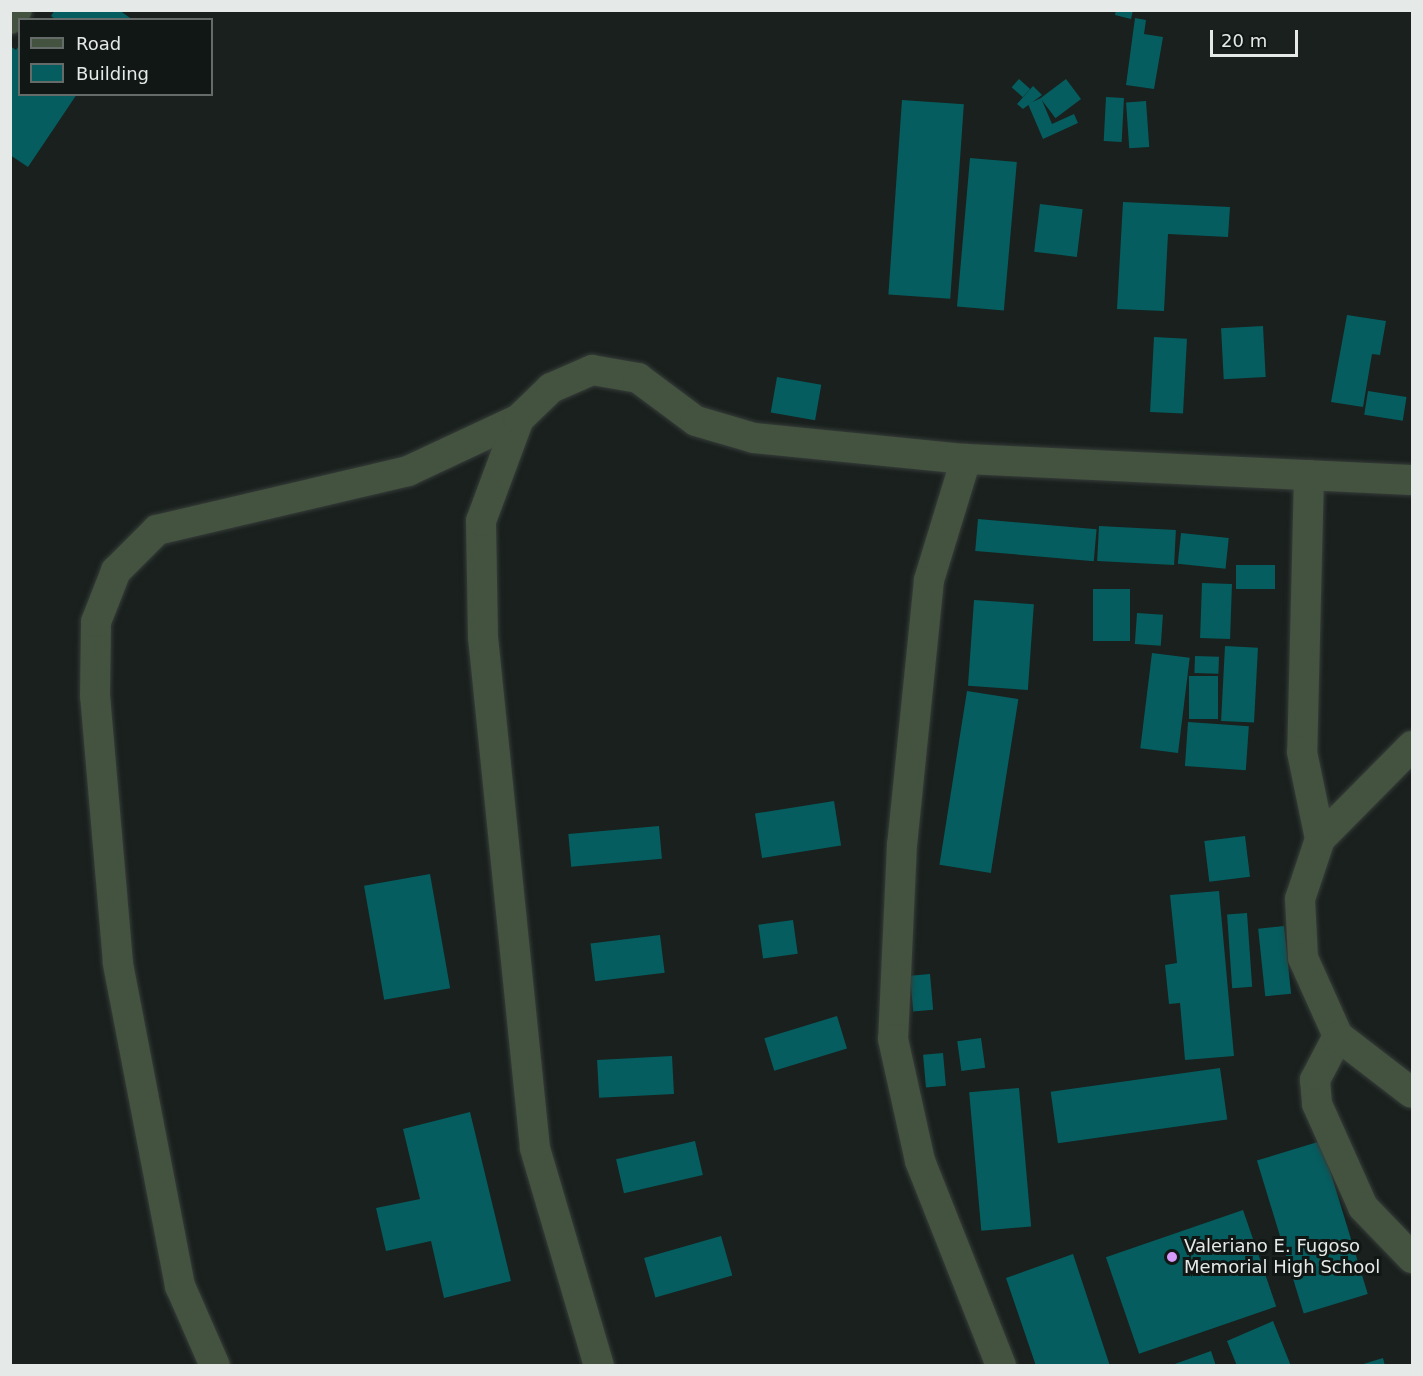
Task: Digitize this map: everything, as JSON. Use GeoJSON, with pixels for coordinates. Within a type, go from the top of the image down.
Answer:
{"type":"FeatureCollection","features":[{"type":"Feature","properties":{"kind":"street"},"geometry":{"type":"LineString","coordinates":[[10,19],[17,10]]}},
{"type":"Feature","properties":{"kind":"street"},"geometry":{"type":"LineString","coordinates":[[215,1365],[180,1286],[118,963],[95,696],[96,622],[116,571],[157,530],[408,471],[519,419],[551,388],[592,370],[638,378],[696,421],[753,438],[966,459],[1413,480]]}},
{"type":"Feature","properties":{"kind":"street"},"geometry":{"type":"LineString","coordinates":[[519,419],[481,521],[483,637],[535,1148],[599,1365]]}},
{"type":"Feature","properties":{"kind":"street"},"geometry":{"type":"LineString","coordinates":[[966,459],[929,580],[902,844],[893,1039],[920,1161],[1000,1365]]}},
{"type":"Feature","properties":{"kind":"street"},"geometry":{"type":"LineString","coordinates":[[1309,475],[1302,752],[1320,839]]}},
{"type":"Feature","properties":{"kind":"street"},"geometry":{"type":"LineString","coordinates":[[1413,746],[1320,839],[1300,899],[1303,958],[1338,1036],[1413,1093]]}},
{"type":"Feature","properties":{"kind":"street"},"geometry":{"type":"LineString","coordinates":[[1338,1036],[1315,1080],[1317,1104],[1362,1207],[1413,1258]]}},
{"type":"Feature","properties":{"kind":"building"},"geometry":{"type":"Polygon","coordinates":[[[55,10],[119,10],[130,18],[54,18],[51,16],[55,10]]]}},
{"type":"Feature","properties":{"kind":"building"},"geometry":{"type":"Polygon","coordinates":[[[1116,10],[1133,10],[1131,19],[1115,15],[1116,10]]]}},
{"type":"Feature","properties":{"kind":"building"},"geometry":{"type":"Polygon","coordinates":[[[1135,18],[1146,20],[1144,34],[1163,37],[1154,89],[1126,85],[1135,18]]]}},
{"type":"Feature","properties":{"kind":"building"},"geometry":{"type":"Polygon","coordinates":[[[10,46],[16,50],[18,47],[18,96],[76,96],[28,167],[10,155],[10,46]]]}},
{"type":"Feature","properties":{"kind":"building"},"geometry":{"type":"Polygon","coordinates":[[[1019,79],[1030,89],[1023,97],[1012,87],[1019,79]]]}},
{"type":"Feature","properties":{"kind":"building"},"geometry":{"type":"Polygon","coordinates":[[[1066,79],[1081,99],[1055,118],[1040,98],[1066,79]]]}},
{"type":"Feature","properties":{"kind":"building"},"geometry":{"type":"Polygon","coordinates":[[[1033,86],[1042,95],[1023,109],[1017,104],[1033,86]]]}},
{"type":"Feature","properties":{"kind":"building"},"geometry":{"type":"Polygon","coordinates":[[[1106,97],[1124,98],[1122,142],[1104,141],[1106,97]]]}},
{"type":"Feature","properties":{"kind":"building"},"geometry":{"type":"Polygon","coordinates":[[[1041,98],[1052,124],[1074,114],[1078,123],[1043,139],[1028,104],[1041,98]]]}},
{"type":"Feature","properties":{"kind":"building"},"geometry":{"type":"Polygon","coordinates":[[[902,100],[964,104],[950,299],[888,295],[902,100]]]}},
{"type":"Feature","properties":{"kind":"building"},"geometry":{"type":"Polygon","coordinates":[[[1146,101],[1149,147],[1129,148],[1126,102],[1146,101]]]}},
{"type":"Feature","properties":{"kind":"building"},"geometry":{"type":"Polygon","coordinates":[[[970,158],[1017,162],[1004,311],[957,306],[970,158]]]}},
{"type":"Feature","properties":{"kind":"building"},"geometry":{"type":"Polygon","coordinates":[[[1123,202],[1230,207],[1228,237],[1168,234],[1164,311],[1117,309],[1123,202]]]}},
{"type":"Feature","properties":{"kind":"building"},"geometry":{"type":"Polygon","coordinates":[[[1040,204],[1083,209],[1077,257],[1034,252],[1040,204]]]}},
{"type":"Feature","properties":{"kind":"building"},"geometry":{"type":"Polygon","coordinates":[[[1347,315],[1386,321],[1380,355],[1372,354],[1363,407],[1331,402],[1347,315]]]}},
{"type":"Feature","properties":{"kind":"building"},"geometry":{"type":"Polygon","coordinates":[[[1263,326],[1266,377],[1224,379],[1221,328],[1263,326]]]}},
{"type":"Feature","properties":{"kind":"building"},"geometry":{"type":"Polygon","coordinates":[[[1154,337],[1187,339],[1183,414],[1150,412],[1154,337]]]}},
{"type":"Feature","properties":{"kind":"building"},"geometry":{"type":"Polygon","coordinates":[[[777,377],[821,385],[815,420],[771,412],[777,377]]]}},
{"type":"Feature","properties":{"kind":"building"},"geometry":{"type":"Polygon","coordinates":[[[1368,391],[1407,397],[1403,421],[1364,415],[1368,391]]]}},
{"type":"Feature","properties":{"kind":"building"},"geometry":{"type":"Polygon","coordinates":[[[978,519],[1097,529],[1094,561],[975,551],[978,519]]]}},
{"type":"Feature","properties":{"kind":"building"},"geometry":{"type":"Polygon","coordinates":[[[1099,526],[1176,530],[1174,565],[1097,561],[1099,526]]]}},
{"type":"Feature","properties":{"kind":"building"},"geometry":{"type":"Polygon","coordinates":[[[1181,533],[1229,538],[1225,569],[1178,564],[1181,533]]]}},
{"type":"Feature","properties":{"kind":"building"},"geometry":{"type":"Polygon","coordinates":[[[1236,565],[1275,565],[1275,589],[1236,589],[1236,565]]]}},
{"type":"Feature","properties":{"kind":"building"},"geometry":{"type":"Polygon","coordinates":[[[1202,583],[1232,584],[1230,639],[1200,638],[1202,583]]]}},
{"type":"Feature","properties":{"kind":"building"},"geometry":{"type":"Polygon","coordinates":[[[1093,589],[1130,589],[1130,641],[1093,641],[1093,589]]]}},
{"type":"Feature","properties":{"kind":"building"},"geometry":{"type":"Polygon","coordinates":[[[974,600],[1034,604],[1028,690],[968,686],[974,600]]]}},
{"type":"Feature","properties":{"kind":"building"},"geometry":{"type":"Polygon","coordinates":[[[1137,613],[1163,615],[1161,646],[1135,644],[1137,613]]]}},
{"type":"Feature","properties":{"kind":"building"},"geometry":{"type":"Polygon","coordinates":[[[1225,646],[1258,648],[1254,723],[1221,721],[1225,646]]]}},
{"type":"Feature","properties":{"kind":"building"},"geometry":{"type":"Polygon","coordinates":[[[1152,653],[1190,658],[1178,753],[1140,748],[1152,653]]]}},
{"type":"Feature","properties":{"kind":"building"},"geometry":{"type":"Polygon","coordinates":[[[1195,656],[1219,657],[1218,674],[1194,673],[1195,656]]]}},
{"type":"Feature","properties":{"kind":"building"},"geometry":{"type":"Polygon","coordinates":[[[1189,676],[1218,676],[1218,719],[1189,719],[1189,676]]]}},
{"type":"Feature","properties":{"kind":"building"},"geometry":{"type":"Polygon","coordinates":[[[967,691],[1018,699],[991,873],[939,865],[967,691]]]}},
{"type":"Feature","properties":{"kind":"building"},"geometry":{"type":"Polygon","coordinates":[[[1188,722],[1249,726],[1246,770],[1185,766],[1188,722]]]}},
{"type":"Feature","properties":{"kind":"building"},"geometry":{"type":"Polygon","coordinates":[[[834,801],[841,845],[762,858],[755,814],[834,801]]]}},
{"type":"Feature","properties":{"kind":"building"},"geometry":{"type":"Polygon","coordinates":[[[659,826],[662,859],[571,867],[568,834],[659,826]]]}},
{"type":"Feature","properties":{"kind":"building"},"geometry":{"type":"Polygon","coordinates":[[[1245,836],[1250,877],[1209,882],[1204,841],[1245,836]]]}},
{"type":"Feature","properties":{"kind":"building"},"geometry":{"type":"Polygon","coordinates":[[[430,874],[450,988],[384,1000],[364,886],[430,874]]]}},
{"type":"Feature","properties":{"kind":"building"},"geometry":{"type":"Polygon","coordinates":[[[1219,891],[1234,1056],[1185,1060],[1180,1003],[1169,1004],[1165,965],[1177,963],[1170,895],[1219,891]]]}},
{"type":"Feature","properties":{"kind":"building"},"geometry":{"type":"Polygon","coordinates":[[[1247,913],[1252,987],[1232,988],[1227,914],[1247,913]]]}},
{"type":"Feature","properties":{"kind":"building"},"geometry":{"type":"Polygon","coordinates":[[[793,920],[798,954],[763,959],[758,925],[793,920]]]}},
{"type":"Feature","properties":{"kind":"building"},"geometry":{"type":"Polygon","coordinates":[[[1284,926],[1291,994],[1265,996],[1258,929],[1284,926]]]}},
{"type":"Feature","properties":{"kind":"building"},"geometry":{"type":"Polygon","coordinates":[[[660,935],[665,973],[595,981],[591,944],[660,935]]]}},
{"type":"Feature","properties":{"kind":"building"},"geometry":{"type":"Polygon","coordinates":[[[930,974],[933,1010],[913,1012],[910,976],[930,974]]]}},
{"type":"Feature","properties":{"kind":"building"},"geometry":{"type":"Polygon","coordinates":[[[837,1016],[847,1049],[774,1071],[764,1038],[837,1016]]]}},
{"type":"Feature","properties":{"kind":"building"},"geometry":{"type":"Polygon","coordinates":[[[981,1038],[985,1068],[961,1071],[957,1041],[981,1038]]]}},
{"type":"Feature","properties":{"kind":"building"},"geometry":{"type":"Polygon","coordinates":[[[943,1053],[946,1086],[926,1088],[923,1055],[943,1053]]]}},
{"type":"Feature","properties":{"kind":"building"},"geometry":{"type":"Polygon","coordinates":[[[672,1056],[674,1094],[599,1098],[597,1060],[672,1056]]]}},
{"type":"Feature","properties":{"kind":"building"},"geometry":{"type":"Polygon","coordinates":[[[1220,1068],[1227,1119],[1058,1143],[1051,1092],[1220,1068]]]}},
{"type":"Feature","properties":{"kind":"building"},"geometry":{"type":"Polygon","coordinates":[[[1019,1088],[1031,1226],[981,1231],[969,1092],[1019,1088]]]}},
{"type":"Feature","properties":{"kind":"building"},"geometry":{"type":"Polygon","coordinates":[[[470,1112],[511,1281],[444,1298],[431,1241],[386,1251],[376,1208],[420,1199],[403,1129],[470,1112]]]}},
{"type":"Feature","properties":{"kind":"building"},"geometry":{"type":"Polygon","coordinates":[[[695,1141],[703,1175],[624,1193],[616,1159],[695,1141]]]}},
{"type":"Feature","properties":{"kind":"building"},"geometry":{"type":"Polygon","coordinates":[[[1321,1141],[1368,1294],[1304,1314],[1257,1161],[1321,1141]]]}},
{"type":"Feature","properties":{"kind":"building"},"geometry":{"type":"Polygon","coordinates":[[[1243,1210],[1276,1306],[1139,1354],[1106,1257],[1243,1210]]]}},
{"type":"Feature","properties":{"kind":"building"},"geometry":{"type":"Polygon","coordinates":[[[721,1236],[732,1275],[655,1297],[644,1258],[721,1236]]]}},
{"type":"Feature","properties":{"kind":"building"},"geometry":{"type":"Polygon","coordinates":[[[1073,1254],[1110,1366],[1036,1366],[1006,1278],[1073,1254]]]}},
{"type":"Feature","properties":{"kind":"building"},"geometry":{"type":"Polygon","coordinates":[[[1273,1321],[1291,1366],[1237,1366],[1227,1341],[1273,1321]]]}},
{"type":"Feature","properties":{"kind":"building"},"geometry":{"type":"Polygon","coordinates":[[[1211,1351],[1216,1366],[1172,1366],[1172,1365],[1211,1351]]]}},
{"type":"Feature","properties":{"kind":"building"},"geometry":{"type":"Polygon","coordinates":[[[1383,1358],[1385,1366],[1360,1366],[1360,1365],[1383,1358]]]}},
{"type":"Feature","properties":{"kind":"place","name":"Valeriano E. Fugoso Memorial High School"},"geometry":{"type":"Point","coordinates":[1172,1257]}}]}
